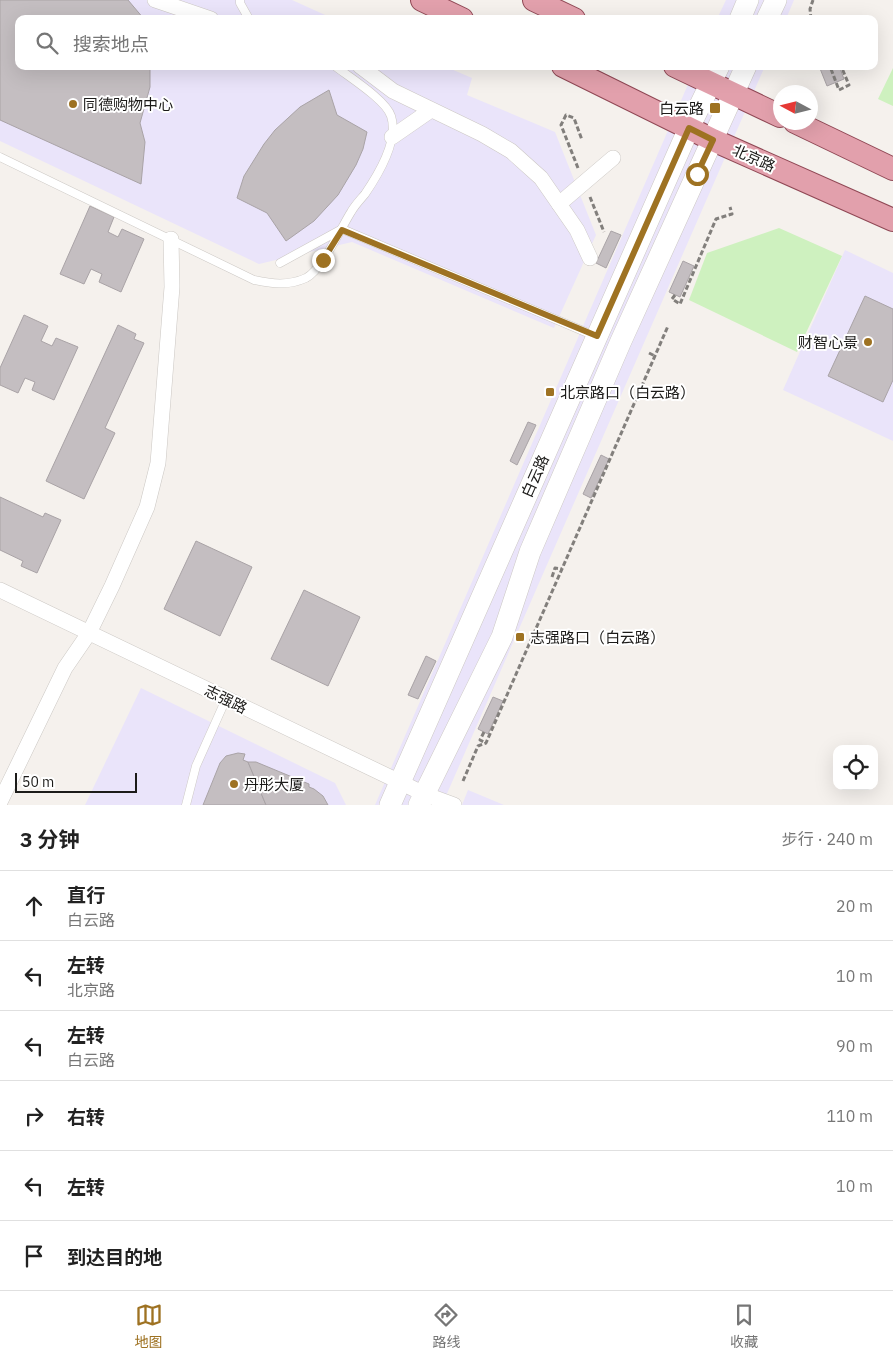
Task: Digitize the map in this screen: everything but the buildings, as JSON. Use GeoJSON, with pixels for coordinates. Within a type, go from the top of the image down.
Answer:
{"type":"FeatureCollection","features":[{"type":"Feature","properties":{"kind":"main road"},"geometry":{"type":"LineString","coordinates":[[422,0],[454,15]]}},
{"type":"Feature","properties":{"kind":"main road"},"geometry":{"type":"LineString","coordinates":[[534,0],[566,15]]}},
{"type":"Feature","properties":{"kind":"main road"},"geometry":{"type":"LineString","coordinates":[[742,15],[748,0]]}},
{"type":"Feature","properties":{"kind":"main road"},"geometry":{"type":"LineString","coordinates":[[769,15],[776,0]]}},
{"type":"Feature","properties":{"kind":"main road","name":"北京路"},"geometry":{"type":"LineString","coordinates":[[571,70],[713,140],[893,220]]}},
{"type":"Feature","properties":{"kind":"main road"},"geometry":{"type":"LineString","coordinates":[[693,70],[715,75],[734,94],[773,113]]}},
{"type":"Feature","properties":{"kind":"main road","name":"白云路"},"geometry":{"type":"LineString","coordinates":[[422,799],[502,637],[530,552],[621,341],[744,70]]}},
{"type":"Feature","properties":{"kind":"main road","name":"白云路"},"geometry":{"type":"LineString","coordinates":[[390,805],[689,128],[715,75]]}},
{"type":"Feature","properties":{"kind":"main road"},"geometry":{"type":"LineString","coordinates":[[812,130],[893,169]]}},
{"type":"Feature","properties":{"kind":"street"},"geometry":{"type":"LineString","coordinates":[[155,0],[199,15]]}},
{"type":"Feature","properties":{"kind":"street"},"geometry":{"type":"LineString","coordinates":[[365,70],[393,91],[482,134],[511,151],[541,178],[578,230],[590,258]]}},
{"type":"Feature","properties":{"kind":"street"},"geometry":{"type":"LineString","coordinates":[[392,137],[431,110]]}},
{"type":"Feature","properties":{"kind":"street"},"geometry":{"type":"LineString","coordinates":[[559,204],[614,158]]}},
{"type":"Feature","properties":{"kind":"street"},"geometry":{"type":"LineString","coordinates":[[0,802],[64,668],[89,633],[147,507],[158,463],[172,287],[170,239]]}},
{"type":"Feature","properties":{"kind":"street","name":"志强路"},"geometry":{"type":"LineString","coordinates":[[0,590],[400,782],[422,799],[454,805]]}},
{"type":"Feature","properties":{"kind":"lane"},"geometry":{"type":"LineString","coordinates":[[240,0],[240,4],[247,15]]}},
{"type":"Feature","properties":{"kind":"lane"},"geometry":{"type":"LineString","coordinates":[[0,157],[254,280],[273,284],[292,282],[308,277],[323,260],[342,230],[351,211],[376,175],[392,137],[391,115],[382,102],[340,70]]}},
{"type":"Feature","properties":{"kind":"lane"},"geometry":{"type":"LineString","coordinates":[[342,230],[597,336]]}},
{"type":"Feature","properties":{"kind":"lane"},"geometry":{"type":"LineString","coordinates":[[280,263],[342,230]]}},
{"type":"Feature","properties":{"kind":"lane"},"geometry":{"type":"LineString","coordinates":[[186,805],[196,766],[226,699]]}},
{"type":"Feature","properties":{"kind":"path"},"geometry":{"type":"LineString","coordinates":[[811,15],[810,9],[813,0]]}},
{"type":"Feature","properties":{"kind":"path"},"geometry":{"type":"LineString","coordinates":[[831,70],[839,90],[849,85],[843,70]]}},
{"type":"Feature","properties":{"kind":"path"},"geometry":{"type":"LineString","coordinates":[[675,295],[672,299],[680,304],[716,219],[732,214],[730,207]]}},
{"type":"Feature","properties":{"kind":"path"},"geometry":{"type":"LineString","coordinates":[[463,781],[478,746],[486,743],[668,326]]}},
{"type":"Feature","properties":{"kind":"path"},"geometry":{"type":"LineString","coordinates":[[649,353],[655,356]]}},
{"type":"Feature","properties":{"kind":"path"},"geometry":{"type":"LineString","coordinates":[[552,577],[556,568],[562,569]]}},
{"type":"Feature","properties":{"kind":"path"},"geometry":{"type":"LineString","coordinates":[[484,732],[480,740],[486,743]]}},
{"type":"Feature","properties":{"kind":"shaded area"},"geometry":{"type":"Polygon","coordinates":[[[0,0],[292,0],[325,15],[15,15],[15,70],[453,70],[472,78],[467,95],[555,132],[596,235],[554,328],[352,242],[259,264],[0,141],[0,0]]]}},
{"type":"Feature","properties":{"kind":"shaded area"},"geometry":{"type":"Polygon","coordinates":[[[726,0],[794,0],[788,15],[719,15],[726,0]]]}},
{"type":"Feature","properties":{"kind":"shaded area"},"geometry":{"type":"Polygon","coordinates":[[[694,70],[763,70],[442,805],[375,805],[694,70]]]}},
{"type":"Feature","properties":{"kind":"shaded area"},"geometry":{"type":"Polygon","coordinates":[[[845,250],[893,273],[893,441],[783,390],[845,250]]]}},
{"type":"Feature","properties":{"kind":"shaded area"},"geometry":{"type":"Polygon","coordinates":[[[141,688],[335,783],[346,805],[85,805],[141,688]]]}},
{"type":"Feature","properties":{"kind":"shaded area"},"geometry":{"type":"Polygon","coordinates":[[[468,790],[504,805],[462,805],[468,790]]]}},
{"type":"Feature","properties":{"kind":"green space"},"geometry":{"type":"Polygon","coordinates":[[[893,68],[893,106],[878,99],[893,68]]]}},
{"type":"Feature","properties":{"kind":"green space"},"geometry":{"type":"Polygon","coordinates":[[[779,228],[842,256],[797,352],[689,300],[707,253],[779,228]]]}},
{"type":"Feature","properties":{"kind":"place","name":"同德购物中心"},"geometry":{"type":"Point","coordinates":[73,104]}},
{"type":"Feature","properties":{"kind":"place","name":"白云路"},"geometry":{"type":"Point","coordinates":[715,108]}},
{"type":"Feature","properties":{"kind":"place","name":"财智心景"},"geometry":{"type":"Point","coordinates":[868,342]}},
{"type":"Feature","properties":{"kind":"place","name":"北京路口（白云路）"},"geometry":{"type":"Point","coordinates":[550,392]}},
{"type":"Feature","properties":{"kind":"place","name":"志强路口（白云路）"},"geometry":{"type":"Point","coordinates":[520,637]}},
{"type":"Feature","properties":{"kind":"place","name":"丹彤大厦"},"geometry":{"type":"Point","coordinates":[234,784]}},
{"type":"Feature","properties":{"kind":"route"},"geometry":{"type":"LineString","coordinates":[[323,260],[342,230],[597,336],[689,128],[713,140],[697,174]]}}]}
